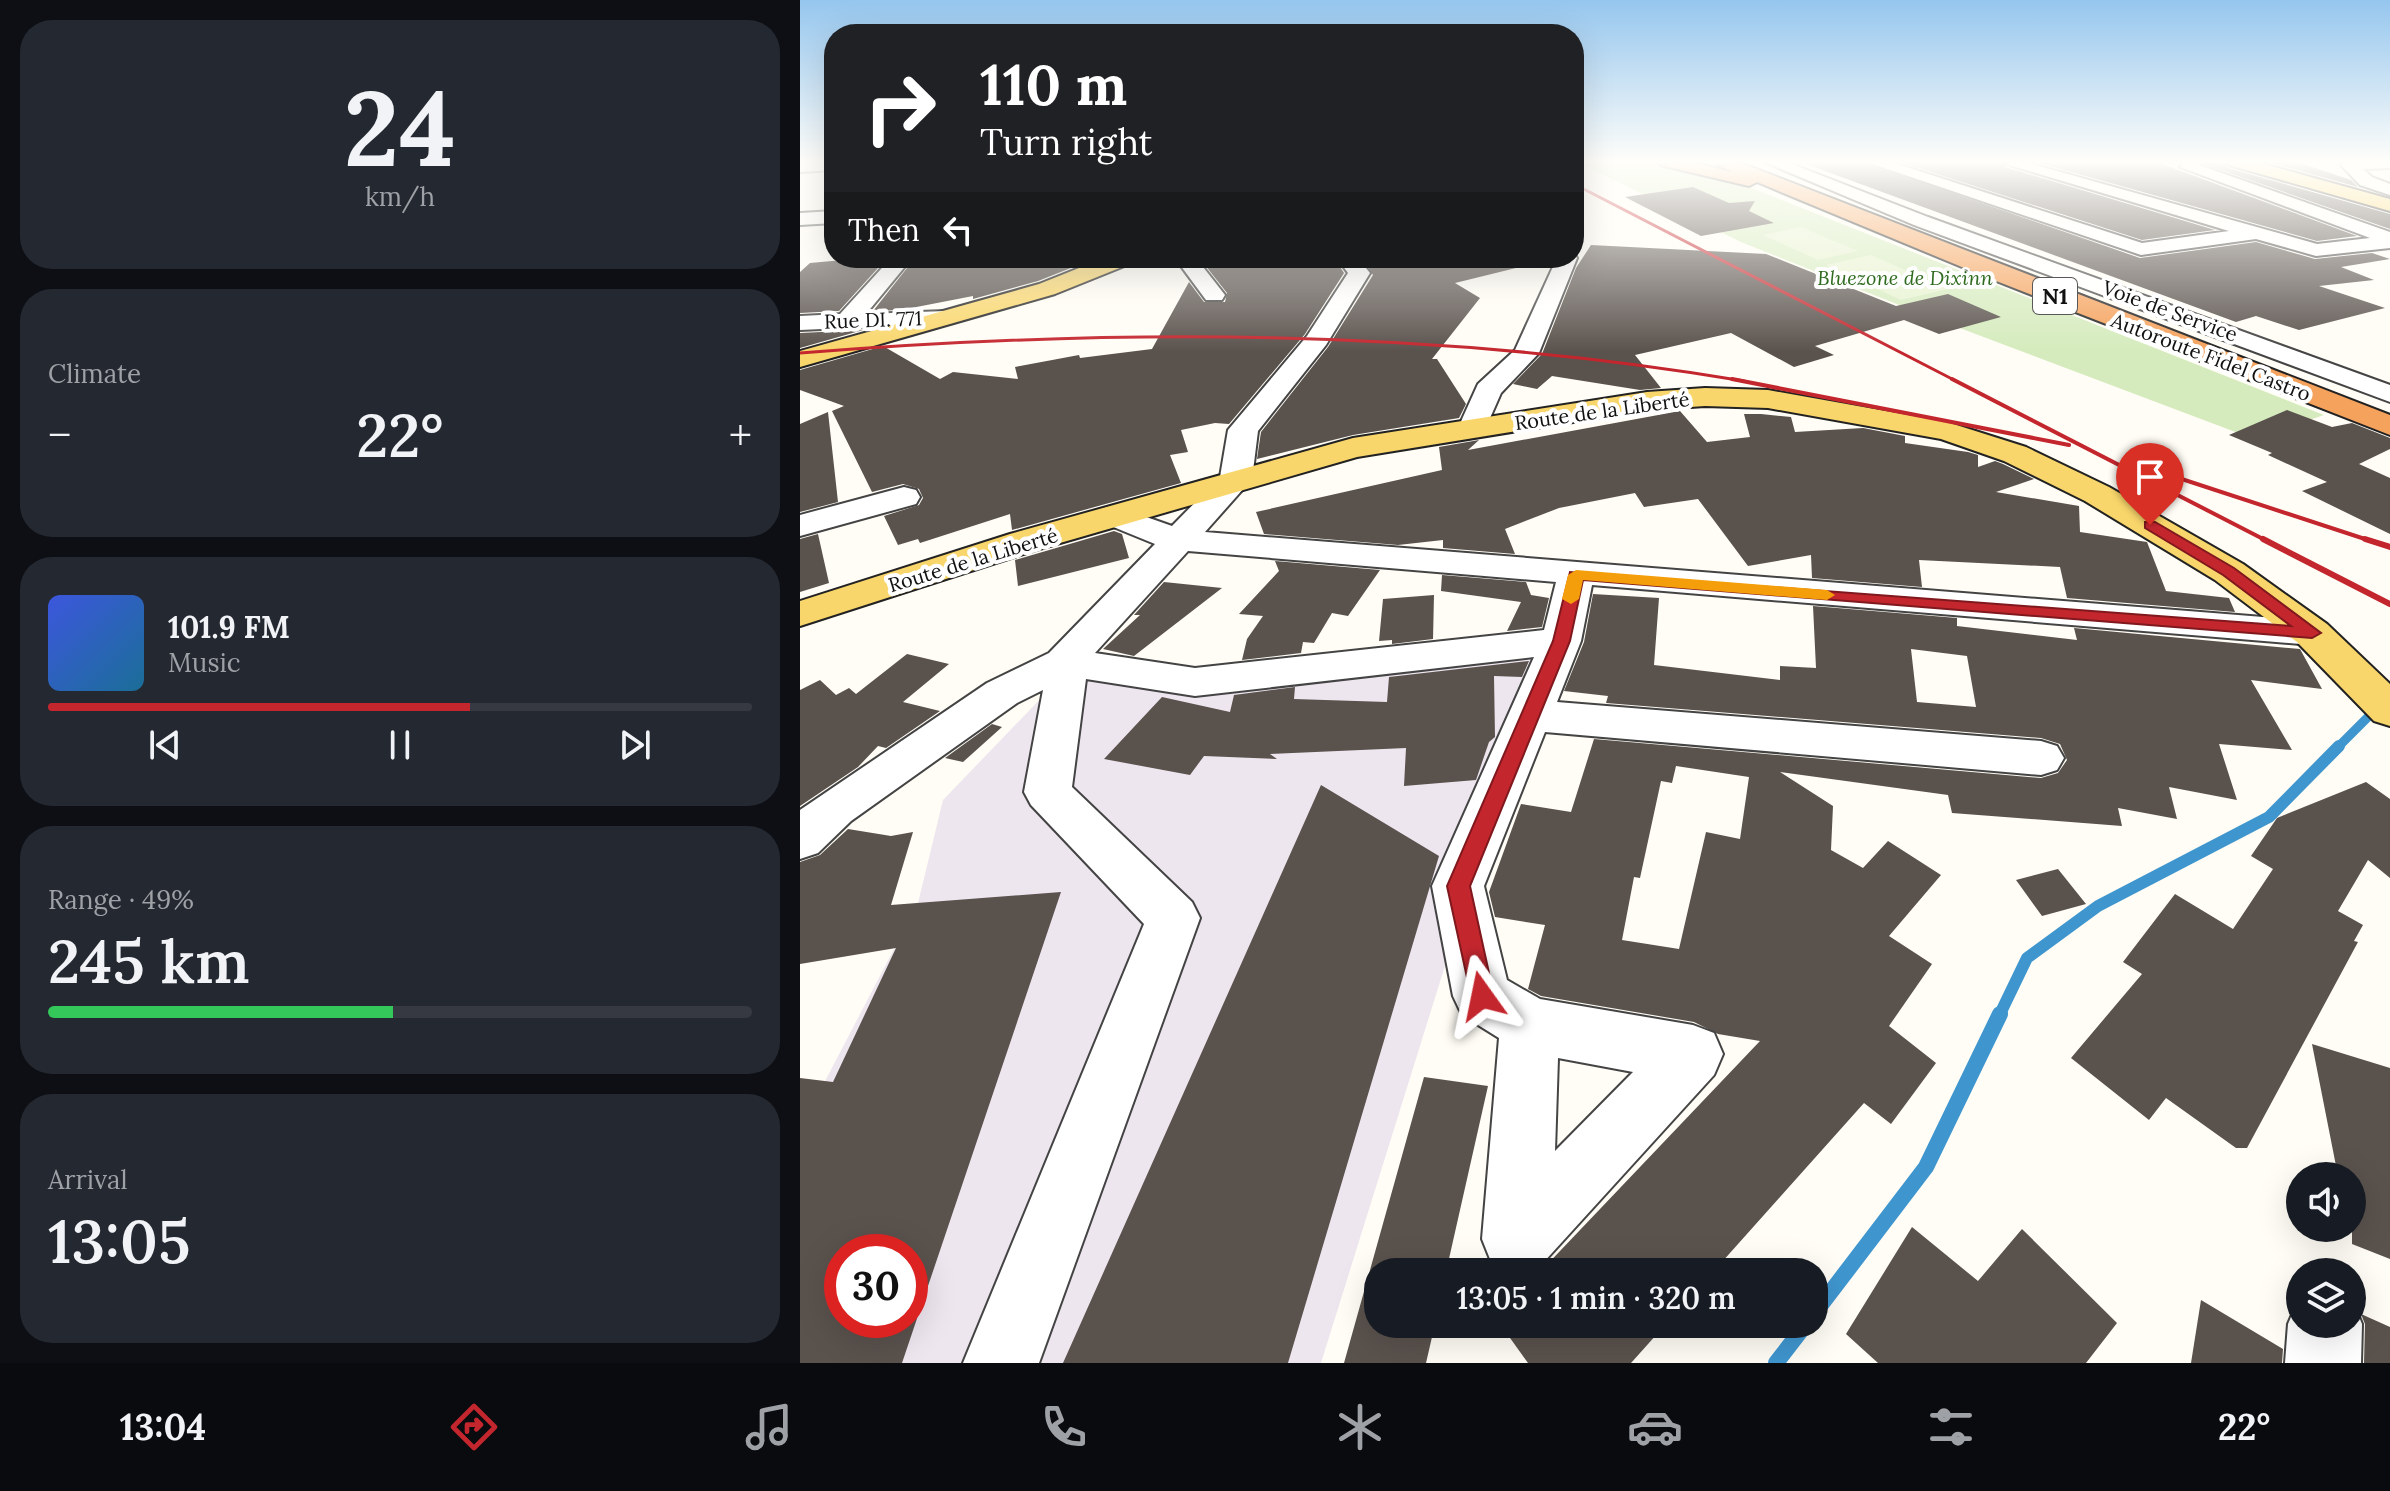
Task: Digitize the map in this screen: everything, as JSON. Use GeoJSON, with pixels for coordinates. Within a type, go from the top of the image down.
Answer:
{"type":"FeatureCollection","features":[{"type":"Feature","properties":{"kind":"highway","name":"Autoroute Fidel Castro"},"geometry":{"type":"LineString","coordinates":[[1875,225],[2390,426]]}},
{"type":"Feature","properties":{"kind":"highway","name":"Autoroute Fidel Castro"},"geometry":{"type":"LineString","coordinates":[[1911,225],[2390,409]]}},
{"type":"Feature","properties":{"kind":"main road"},"geometry":{"type":"LineString","coordinates":[[800,359],[1047,289],[1099,268]]}},
{"type":"Feature","properties":{"kind":"main road","name":"Route de la Liberté"},"geometry":{"type":"LineString","coordinates":[[800,614],[1023,542],[1353,448],[1647,401],[1705,397],[1768,399],[1947,431],[2015,454],[2097,494],[2229,572],[2312,633],[2390,710]]}},
{"type":"Feature","properties":{"kind":"street","name":"Voie de Service"},"geometry":{"type":"LineString","coordinates":[[1931,225],[2390,394]]}},
{"type":"Feature","properties":{"kind":"street"},"geometry":{"type":"LineString","coordinates":[[2066,225],[2141,249],[2252,234]]}},
{"type":"Feature","properties":{"kind":"street"},"geometry":{"type":"LineString","coordinates":[[2220,225],[2316,250],[2390,240]]}},
{"type":"Feature","properties":{"kind":"street"},"geometry":{"type":"LineString","coordinates":[[2347,225],[2390,240]]}},
{"type":"Feature","properties":{"kind":"street"},"geometry":{"type":"LineString","coordinates":[[847,321],[893,268]]}},
{"type":"Feature","properties":{"kind":"street"},"geometry":{"type":"LineString","coordinates":[[1193,268],[1214,295]]}},
{"type":"Feature","properties":{"kind":"street"},"geometry":{"type":"LineString","coordinates":[[800,839],[834,808],[1002,693],[1064,662],[1236,479],[1243,430],[1317,340],[1359,273],[1355,268]]}},
{"type":"Feature","properties":{"kind":"street"},"geometry":{"type":"LineString","coordinates":[[1473,428],[1488,390],[1526,353],[1563,268]]}},
{"type":"Feature","properties":{"kind":"street","name":"Rue DI. 771"},"geometry":{"type":"LineString","coordinates":[[800,323],[945,318]]}},
{"type":"Feature","properties":{"kind":"street"},"geometry":{"type":"LineString","coordinates":[[800,526],[904,497]]}},
{"type":"Feature","properties":{"kind":"street"},"geometry":{"type":"LineString","coordinates":[[1118,517],[1177,540],[2312,633]]}},
{"type":"Feature","properties":{"kind":"street"},"geometry":{"type":"LineString","coordinates":[[1530,1025],[1482,996],[1458,886],[1561,641],[1576,575]]}},
{"type":"Feature","properties":{"kind":"street"},"geometry":{"type":"LineString","coordinates":[[1064,662],[1195,682],[1561,641]]}},
{"type":"Feature","properties":{"kind":"street"},"geometry":{"type":"LineString","coordinates":[[1001,1363],[1173,918],[1048,792],[1065,684],[1064,662]]}},
{"type":"Feature","properties":{"kind":"street"},"geometry":{"type":"LineString","coordinates":[[1529,715],[2041,758]]}},
{"type":"Feature","properties":{"kind":"street"},"geometry":{"type":"LineString","coordinates":[[2323,1363],[2324,1338]]}},
{"type":"Feature","properties":{"kind":"shaded area"},"geometry":{"type":"Polygon","coordinates":[[[1543,652],[1321,1363],[800,1363],[800,1129],[918,903],[943,800],[1045,694],[1083,676],[1543,652]]]}},
{"type":"Feature","properties":{"kind":"green space","name":"Bluezone de Dixinn"},"geometry":{"type":"Polygon","coordinates":[[[1705,225],[1843,225],[2324,415],[2254,439],[1741,242],[1705,225]]]}},
{"type":"Feature","properties":{"kind":"green space"},"geometry":{"type":"Polygon","coordinates":[[[1801,227],[1858,251],[1818,260],[1763,235],[1801,227]]]}},
{"type":"Feature","properties":{"kind":"green space"},"geometry":{"type":"Polygon","coordinates":[[[1871,255],[1948,289],[1901,300],[1826,265],[1871,255]]]}},
{"type":"Feature","properties":{"kind":"building"},"geometry":{"type":"Polygon","coordinates":[[[1679,225],[1765,225],[1701,236],[1679,225]]]}},
{"type":"Feature","properties":{"kind":"building"},"geometry":{"type":"Polygon","coordinates":[[[1971,225],[2044,225],[2140,258],[2256,242],[2315,259],[2372,253],[2390,259],[2341,267],[2374,280],[2319,286],[2385,308],[2299,330],[2256,316],[2236,322],[1971,225]]]}},
{"type":"Feature","properties":{"kind":"building"},"geometry":{"type":"Polygon","coordinates":[[[2094,225],[2197,225],[2215,230],[2142,240],[2094,225]]]}},
{"type":"Feature","properties":{"kind":"building"},"geometry":{"type":"Polygon","coordinates":[[[2259,225],[2326,225],[2357,236],[2317,241],[2259,225]]]}},
{"type":"Feature","properties":{"kind":"building"},"geometry":{"type":"Polygon","coordinates":[[[1591,245],[1766,254],[1896,306],[1948,294],[2001,317],[1939,334],[1904,320],[1815,346],[1834,355],[1794,367],[1731,333],[1635,355],[1661,388],[1640,390],[1552,376],[1537,389],[1513,384],[1542,354],[1576,268],[1584,268],[1584,256],[1591,245]]]}},
{"type":"Feature","properties":{"kind":"building"},"geometry":{"type":"Polygon","coordinates":[[[824,262],[824,268],[878,268],[839,311],[800,313],[800,272],[810,263],[824,262]]]}},
{"type":"Feature","properties":{"kind":"building"},"geometry":{"type":"Polygon","coordinates":[[[907,268],[1071,268],[1038,281],[973,299],[973,296],[901,310],[873,311],[907,268]]]}},
{"type":"Feature","properties":{"kind":"building"},"geometry":{"type":"Polygon","coordinates":[[[1207,268],[1341,268],[1344,273],[1305,334],[1229,424],[1215,423],[1181,430],[1188,452],[1170,455],[1181,483],[1012,530],[1010,514],[920,543],[918,539],[898,545],[884,516],[919,505],[923,498],[919,489],[903,484],[872,492],[832,411],[844,406],[800,390],[800,370],[883,346],[940,379],[953,372],[1018,379],[1015,367],[1079,355],[1080,358],[1152,349],[1189,282],[1204,302],[1225,302],[1227,293],[1207,268]]]}},
{"type":"Feature","properties":{"kind":"building"},"geometry":{"type":"Polygon","coordinates":[[[1368,268],[1516,268],[1455,283],[1480,298],[1432,359],[1437,359],[1466,404],[1459,418],[1353,435],[1257,459],[1261,432],[1328,347],[1373,275],[1368,268]]]}},
{"type":"Feature","properties":{"kind":"building"},"geometry":{"type":"Polygon","coordinates":[[[863,330],[800,348],[800,333],[863,330]]]}},
{"type":"Feature","properties":{"kind":"building"},"geometry":{"type":"Polygon","coordinates":[[[2287,410],[2332,427],[2352,423],[2390,438],[2390,449],[2359,464],[2390,478],[2390,534],[2302,491],[2327,482],[2229,435],[2287,410]]]}},
{"type":"Feature","properties":{"kind":"building"},"geometry":{"type":"Polygon","coordinates":[[[1680,411],[1707,442],[1750,437],[1744,414],[1761,414],[1791,417],[1795,432],[1863,428],[1905,436],[1905,443],[1978,455],[1978,467],[1995,461],[2034,479],[1996,492],[2079,506],[2080,532],[2147,542],[2166,591],[2229,598],[2235,612],[2067,598],[2060,567],[1919,560],[1922,587],[1812,578],[1811,555],[1748,566],[1698,499],[1644,507],[1635,493],[1559,508],[1505,529],[1515,554],[1443,548],[1443,540],[1398,545],[1264,534],[1256,512],[1442,470],[1439,447],[1479,440],[1468,450],[1680,411]]]}},
{"type":"Feature","properties":{"kind":"building"},"geometry":{"type":"Polygon","coordinates":[[[828,412],[838,502],[800,512],[800,424],[828,412]]]}},
{"type":"Feature","properties":{"kind":"building"},"geometry":{"type":"Polygon","coordinates":[[[1114,531],[1122,534],[1129,558],[1018,586],[1015,560],[1114,531]]]}},
{"type":"Feature","properties":{"kind":"building"},"geometry":{"type":"Polygon","coordinates":[[[818,534],[829,583],[800,592],[800,539],[818,534]]]}},
{"type":"Feature","properties":{"kind":"building"},"geometry":{"type":"Polygon","coordinates":[[[1275,561],[1380,570],[1348,616],[1332,613],[1314,643],[1303,642],[1301,653],[1242,660],[1247,639],[1263,616],[1239,614],[1279,571],[1275,561]]]}},
{"type":"Feature","properties":{"kind":"building"},"geometry":{"type":"Polygon","coordinates":[[[1442,575],[1526,582],[1531,595],[1549,598],[1542,627],[1507,631],[1521,602],[1441,591],[1442,575]]]}},
{"type":"Feature","properties":{"kind":"building"},"geometry":{"type":"Polygon","coordinates":[[[1164,582],[1222,588],[1134,656],[1103,649],[1140,615],[1134,615],[1164,582]]]}},
{"type":"Feature","properties":{"kind":"building"},"geometry":{"type":"Polygon","coordinates":[[[1593,594],[1659,598],[1654,665],[1780,680],[1780,666],[1816,668],[1813,606],[1957,618],[1957,626],[2077,640],[2074,628],[2300,649],[2322,689],[2251,680],[2292,750],[2219,744],[2237,800],[2169,787],[2177,819],[2118,808],[2122,826],[1952,813],[1948,795],[1780,772],[1833,806],[1831,850],[1863,868],[1888,841],[1941,875],[1889,936],[1932,964],[1889,1026],[1936,1063],[1891,1124],[1864,1103],[1726,1258],[1553,1258],[1760,1041],[1718,1034],[1694,1022],[1541,996],[1528,989],[1545,925],[1495,917],[1489,892],[1521,804],[1571,812],[1594,739],[2041,778],[2058,773],[2067,760],[2060,744],[2041,738],[1606,703],[1608,696],[1564,691],[1584,642],[1593,594]],[[1911,649],[1917,702],[1976,707],[1967,656],[1911,649]],[[1676,766],[1672,783],[1661,781],[1640,878],[1634,877],[1622,940],[1679,949],[1706,832],[1740,839],[1749,777],[1676,766]]]}},
{"type":"Feature","properties":{"kind":"building"},"geometry":{"type":"Polygon","coordinates":[[[1434,595],[1433,639],[1392,644],[1392,640],[1379,641],[1383,599],[1434,595]]]}},
{"type":"Feature","properties":{"kind":"building"},"geometry":{"type":"Polygon","coordinates":[[[907,654],[949,664],[903,702],[940,711],[886,748],[878,746],[858,767],[800,806],[800,690],[820,680],[836,695],[849,688],[856,694],[907,654]]]}},
{"type":"Feature","properties":{"kind":"building"},"geometry":{"type":"Polygon","coordinates":[[[1529,661],[1522,677],[1494,676],[1495,737],[1489,742],[1476,780],[1404,786],[1406,748],[1270,754],[1277,759],[1204,756],[1190,775],[1104,759],[1162,697],[1230,712],[1234,695],[1295,687],[1294,699],[1387,702],[1389,677],[1529,661]]]}},
{"type":"Feature","properties":{"kind":"building"},"geometry":{"type":"Polygon","coordinates":[[[992,724],[1002,727],[963,762],[945,758],[992,724]]]}},
{"type":"Feature","properties":{"kind":"building"},"geometry":{"type":"Polygon","coordinates":[[[2366,782],[2390,799],[2390,878],[2368,860],[2338,911],[2363,925],[2354,941],[2358,942],[2247,1148],[2236,1148],[2166,1098],[2149,1120],[2071,1058],[2142,974],[2123,962],[2175,894],[2233,929],[2273,869],[2251,856],[2277,818],[2366,782]]]}},
{"type":"Feature","properties":{"kind":"building"},"geometry":{"type":"Polygon","coordinates":[[[1321,785],[1439,856],[1288,1363],[1063,1363],[1321,785]]]}},
{"type":"Feature","properties":{"kind":"building"},"geometry":{"type":"Polygon","coordinates":[[[848,829],[891,836],[913,832],[891,905],[1061,892],[928,1286],[928,1234],[824,1234],[824,1338],[910,1338],[902,1363],[800,1363],[800,1078],[833,1082],[896,948],[800,964],[800,862],[820,855],[848,829]]]}},
{"type":"Feature","properties":{"kind":"building"},"geometry":{"type":"Polygon","coordinates":[[[2058,869],[2086,904],[2042,916],[2016,880],[2058,869]]]}},
{"type":"Feature","properties":{"kind":"building"},"geometry":{"type":"Polygon","coordinates":[[[2312,1044],[2390,1068],[2390,1259],[2352,1244],[2366,1242],[2366,1162],[2335,1162],[2312,1044]]]}},
{"type":"Feature","properties":{"kind":"building"},"geometry":{"type":"Polygon","coordinates":[[[1424,1077],[1488,1086],[1449,1258],[1373,1258],[1424,1077]]]}},
{"type":"Feature","properties":{"kind":"building"},"geometry":{"type":"Polygon","coordinates":[[[1912,1227],[1978,1281],[2022,1229],[2117,1323],[2086,1363],[1878,1363],[1846,1334],[1912,1227]]]}},
{"type":"Feature","properties":{"kind":"building"},"geometry":{"type":"Polygon","coordinates":[[[1364,1292],[1364,1338],[1432,1338],[1426,1363],[1344,1363],[1364,1292]]]}},
{"type":"Feature","properties":{"kind":"building"},"geometry":{"type":"Polygon","coordinates":[[[2201,1300],[2283,1349],[2282,1363],[2191,1363],[2201,1300]]]}},
{"type":"Feature","properties":{"kind":"building"},"geometry":{"type":"Polygon","coordinates":[[[2366,1316],[2390,1327],[2390,1363],[2364,1363],[2366,1316]]]}},
{"type":"Feature","properties":{"kind":"building"},"geometry":{"type":"Polygon","coordinates":[[[1510,1338],[1653,1338],[1631,1363],[1528,1363],[1510,1338]]]}},
{"type":"Feature","properties":{"kind":"waterway"},"geometry":{"type":"LineString","coordinates":[[2339,746],[2370,715]]}},
{"type":"Feature","properties":{"kind":"waterway"},"geometry":{"type":"LineString","coordinates":[[1999,1016],[2027,958],[2098,906],[2269,817],[2339,746]]}},
{"type":"Feature","properties":{"kind":"waterway"},"geometry":{"type":"LineString","coordinates":[[1828,1296],[1926,1167],[2000,1014]]}},
{"type":"Feature","properties":{"kind":"waterway"},"geometry":{"type":"LineString","coordinates":[[1776,1363],[1795,1338]]}},
{"type":"Feature","properties":{"kind":"railway"},"geometry":{"type":"LineString","coordinates":[[1653,225],[1956,381]]}},
{"type":"Feature","properties":{"kind":"railway"},"geometry":{"type":"LineString","coordinates":[[800,353],[1036,339],[1273,338],[1391,342],[1509,351],[1737,380]]}},
{"type":"Feature","properties":{"kind":"railway"},"geometry":{"type":"LineString","coordinates":[[1732,379],[1737,380]]}},
{"type":"Feature","properties":{"kind":"railway"},"geometry":{"type":"LineString","coordinates":[[1952,379],[2267,541]]}},
{"type":"Feature","properties":{"kind":"railway"},"geometry":{"type":"LineString","coordinates":[[1737,380],[1744,381]]}},
{"type":"Feature","properties":{"kind":"railway"},"geometry":{"type":"LineString","coordinates":[[1737,380],[2069,445]]}},
{"type":"Feature","properties":{"kind":"railway"},"geometry":{"type":"LineString","coordinates":[[2145,467],[2371,541]]}},
{"type":"Feature","properties":{"kind":"railway"},"geometry":{"type":"LineString","coordinates":[[2263,539],[2390,604]]}},
{"type":"Feature","properties":{"kind":"railway"},"geometry":{"type":"LineString","coordinates":[[2365,539],[2390,547]]}},
{"type":"Feature","properties":{"kind":"slow traffic"},"geometry":{"type":"LineString","coordinates":[[1571,599],[1576,575],[1827,595]]}},
{"type":"Feature","properties":{"kind":"route"},"geometry":{"type":"LineString","coordinates":[[1482,996],[1458,886],[1561,641],[1576,575],[2312,633],[2229,572],[2150,525]]}}]}
